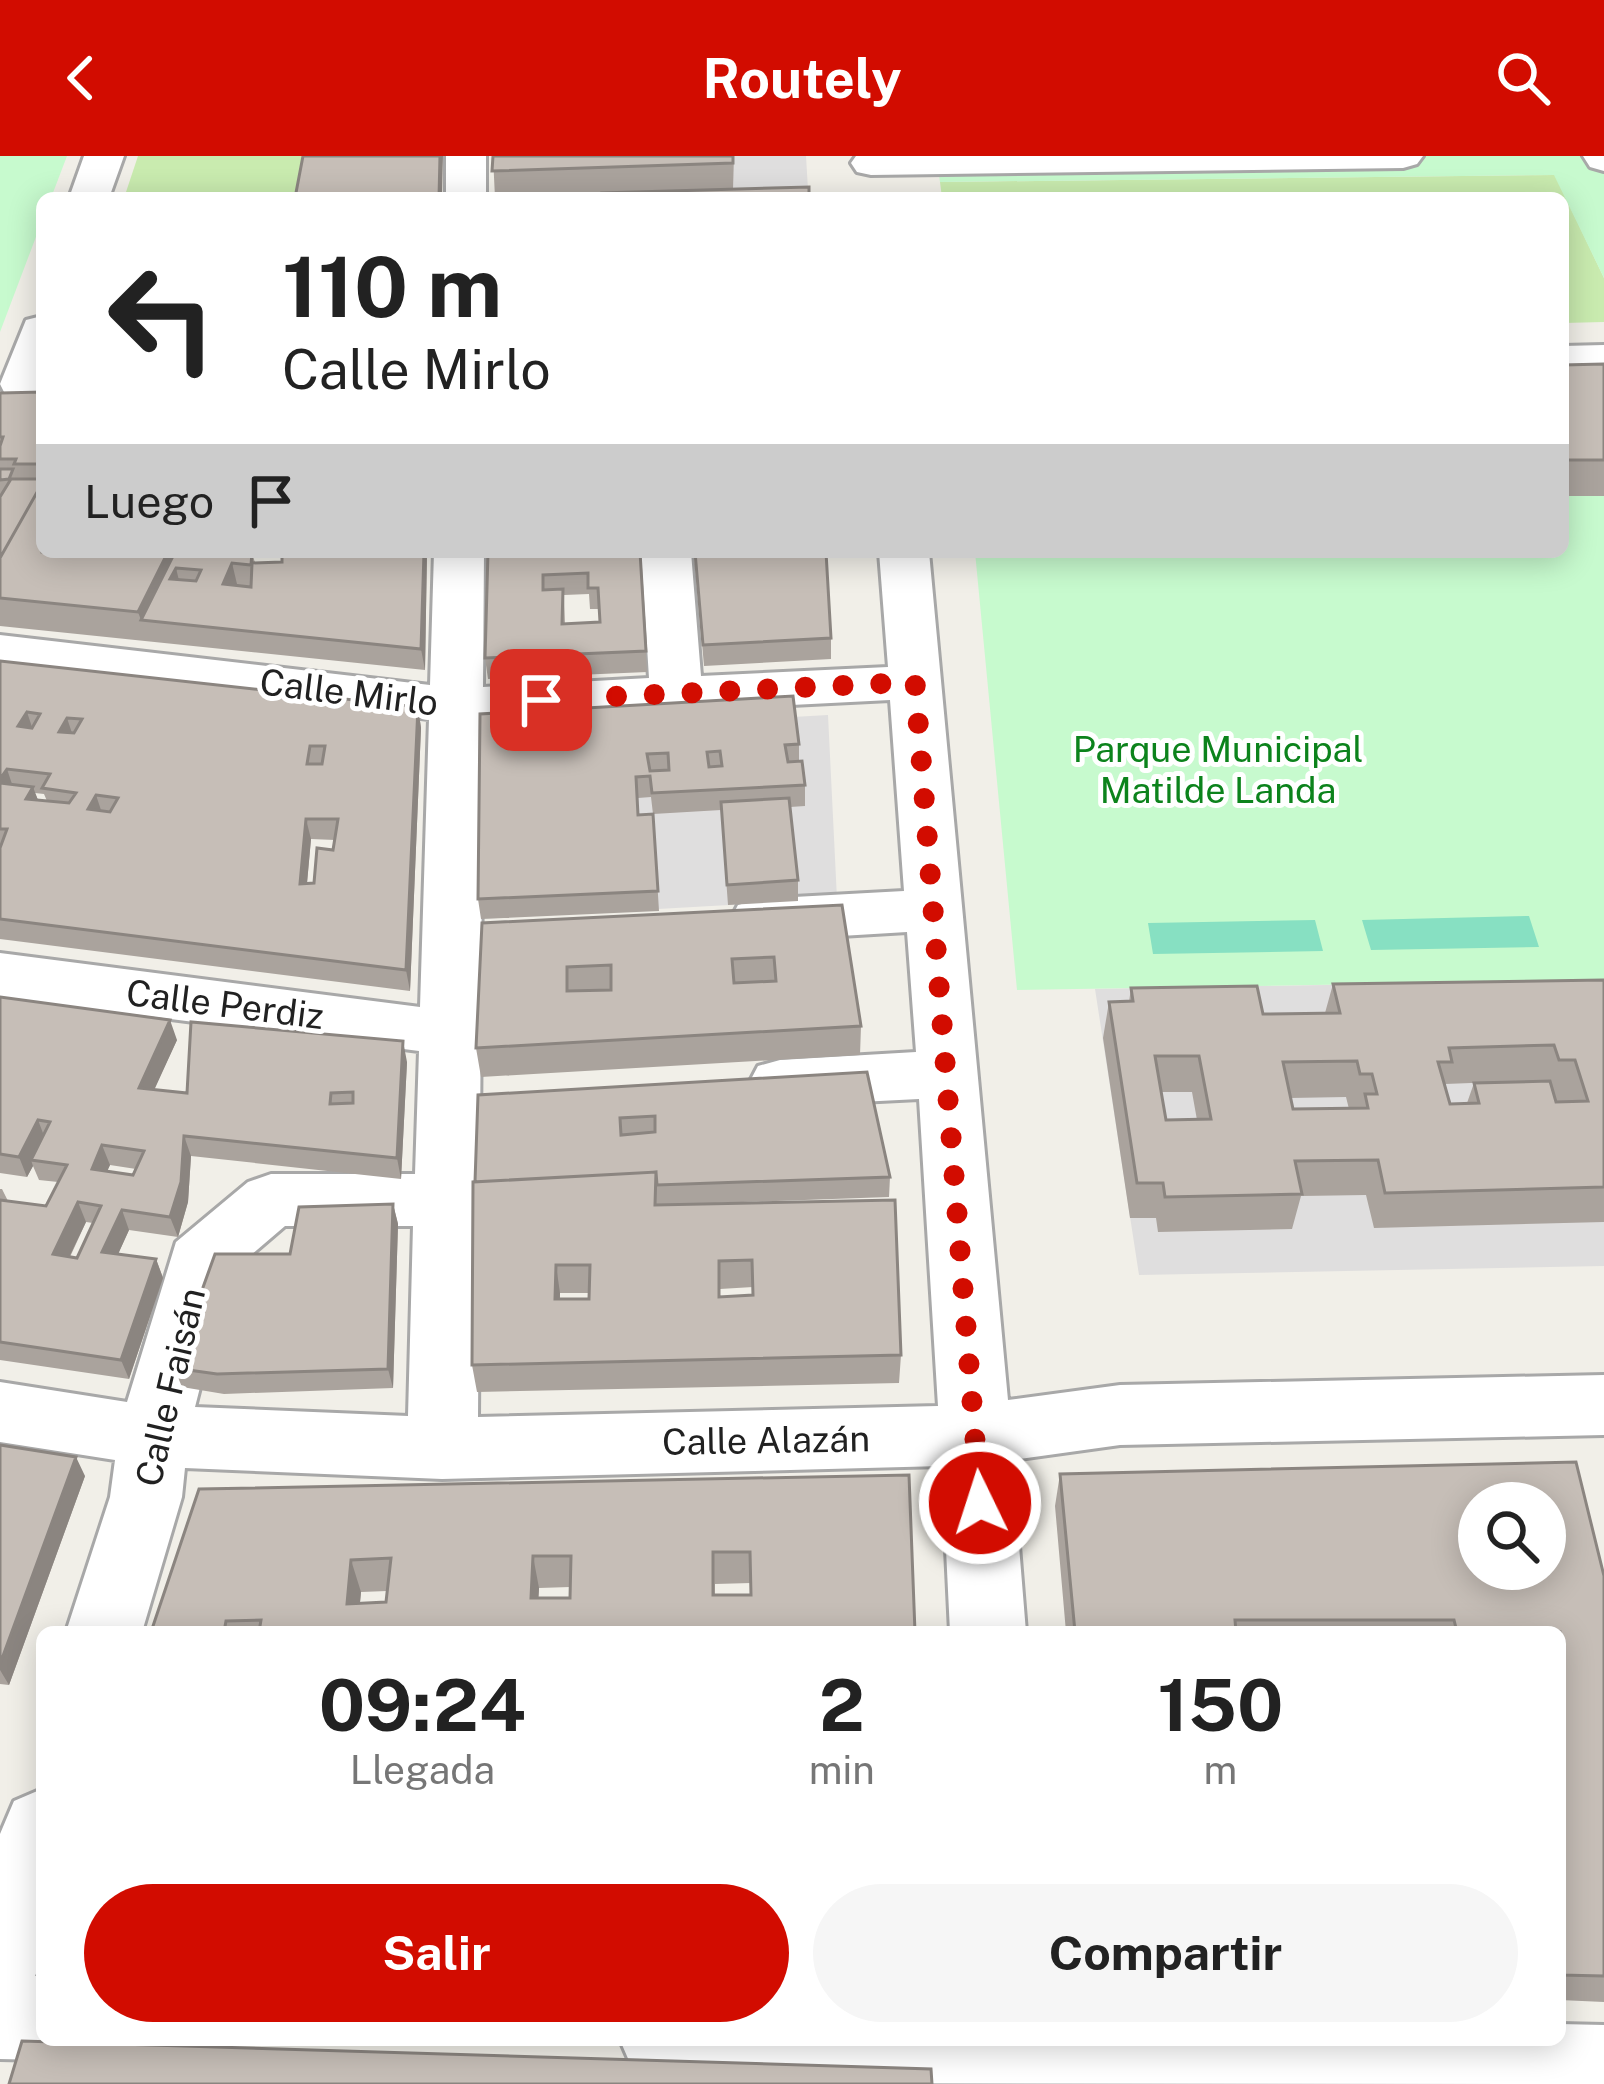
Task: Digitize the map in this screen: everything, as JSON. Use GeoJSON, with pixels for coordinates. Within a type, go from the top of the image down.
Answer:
{"type":"FeatureCollection","features":[{"type":"Feature","properties":{"kind":"street"},"geometry":{"type":"LineString","coordinates":[[91,192],[104,156]]}},
{"type":"Feature","properties":{"kind":"street"},"geometry":{"type":"LineString","coordinates":[[466,156],[466,192]]}},
{"type":"Feature","properties":{"kind":"street"},"geometry":{"type":"LineString","coordinates":[[871,172],[1403,156]]}},
{"type":"Feature","properties":{"kind":"street"},"geometry":{"type":"LineString","coordinates":[[21,386],[36,345]]}},
{"type":"Feature","properties":{"kind":"street"},"geometry":{"type":"LineString","coordinates":[[1569,358],[1604,358]]}},
{"type":"Feature","properties":{"kind":"street"},"geometry":{"type":"LineString","coordinates":[[442,1448],[447,1200],[472,1099],[450,1034],[475,936],[457,705],[459,558]]}},
{"type":"Feature","properties":{"kind":"street"},"geometry":{"type":"LineString","coordinates":[[666,558],[676,694]]}},
{"type":"Feature","properties":{"kind":"street"},"geometry":{"type":"LineString","coordinates":[[905,558],[988,1626]]}},
{"type":"Feature","properties":{"kind":"street","name":"Calle Mirlo"},"geometry":{"type":"LineString","coordinates":[[0,651],[457,705],[915,682]]}},
{"type":"Feature","properties":{"kind":"street"},"geometry":{"type":"LineString","coordinates":[[705,923],[934,910]]}},
{"type":"Feature","properties":{"kind":"street","name":"Calle Perdiz"},"geometry":{"type":"LineString","coordinates":[[0,975],[450,1034]]}},
{"type":"Feature","properties":{"kind":"street"},"geometry":{"type":"LineString","coordinates":[[734,1085],[948,1074]]}},
{"type":"Feature","properties":{"kind":"street","name":"Calle Faisán"},"geometry":{"type":"LineString","coordinates":[[106,1626],[146,1497],[153,1436],[199,1262],[271,1200],[447,1200]]}},
{"type":"Feature","properties":{"kind":"street","name":"Calle Alazán"},"geometry":{"type":"LineString","coordinates":[[0,1412],[153,1436],[442,1448],[975,1435],[1120,1415],[1604,1405]]}},
{"type":"Feature","properties":{"kind":"street"},"geometry":{"type":"LineString","coordinates":[[0,1960],[36,1847]]}},
{"type":"Feature","properties":{"kind":"street"},"geometry":{"type":"LineString","coordinates":[[0,2017],[36,2018]]}},
{"type":"Feature","properties":{"kind":"street"},"geometry":{"type":"LineString","coordinates":[[775,2046],[1018,2059],[1604,2068]]}},
{"type":"Feature","properties":{"kind":"shaded area"},"geometry":{"type":"Polygon","coordinates":[[[497,156],[806,156],[808,190],[496,192],[497,156]]]}},
{"type":"Feature","properties":{"kind":"shaded area"},"geometry":{"type":"Polygon","coordinates":[[[828,715],[837,899],[481,919],[483,735],[828,715]]]}},
{"type":"Feature","properties":{"kind":"shaded area"},"geometry":{"type":"Polygon","coordinates":[[[1604,980],[1604,1266],[1139,1275],[1095,989],[1604,980]]]}},
{"type":"Feature","properties":{"kind":"green space"},"geometry":{"type":"Polygon","coordinates":[[[0,156],[67,156],[53,192],[36,192],[36,237],[0,332],[0,156]]]}},
{"type":"Feature","properties":{"kind":"green space"},"geometry":{"type":"Polygon","coordinates":[[[138,156],[443,156],[322,192],[126,192],[138,156]]]}},
{"type":"Feature","properties":{"kind":"green space"},"geometry":{"type":"Polygon","coordinates":[[[936,156],[1604,156],[1604,278],[1569,206],[1569,192],[1562,192],[1554,175],[940,182],[936,156]]]}},
{"type":"Feature","properties":{"kind":"green space"},"geometry":{"type":"Polygon","coordinates":[[[1555,175],[1563,192],[941,192],[940,182],[1555,175]]]}},
{"type":"Feature","properties":{"kind":"green space"},"geometry":{"type":"Polygon","coordinates":[[[1569,204],[1604,278],[1604,322],[1569,323],[1569,204]]]}},
{"type":"Feature","properties":{"kind":"green space","name":"Parque Municipal Matilde Landa"},"geometry":{"type":"Polygon","coordinates":[[[1569,496],[1604,496],[1604,980],[1017,990],[976,558],[1569,558],[1569,496]]]}},
{"type":"Feature","properties":{"kind":"green space"},"geometry":{"type":"Polygon","coordinates":[[[1529,916],[1539,947],[1371,950],[1362,920],[1529,916]]]}},
{"type":"Feature","properties":{"kind":"green space"},"geometry":{"type":"Polygon","coordinates":[[[1315,920],[1323,951],[1153,954],[1148,923],[1315,920]]]}},
{"type":"Feature","properties":{"kind":"building"},"geometry":{"type":"Polygon","coordinates":[[[303,156],[440,156],[439,192],[296,192],[303,156]]]}},
{"type":"Feature","properties":{"kind":"building"},"geometry":{"type":"Polygon","coordinates":[[[493,156],[733,156],[733,163],[492,171],[493,156]]]}},
{"type":"Feature","properties":{"kind":"building"},"geometry":{"type":"Polygon","coordinates":[[[809,187],[809,192],[636,192],[809,187]]]}},
{"type":"Feature","properties":{"kind":"building"},"geometry":{"type":"Polygon","coordinates":[[[1604,364],[1604,460],[1569,460],[1569,365],[1604,364]]]}},
{"type":"Feature","properties":{"kind":"building"},"geometry":{"type":"Polygon","coordinates":[[[36,392],[36,464],[0,459],[0,393],[36,392]]]}},
{"type":"Feature","properties":{"kind":"building"},"geometry":{"type":"Polygon","coordinates":[[[0,469],[13,469],[9,479],[0,480],[0,469]]]}},
{"type":"Feature","properties":{"kind":"building"},"geometry":{"type":"Polygon","coordinates":[[[11,479],[36,479],[36,494],[0,558],[0,497],[11,479]]]}},
{"type":"Feature","properties":{"kind":"building"},"geometry":{"type":"Polygon","coordinates":[[[36,494],[36,558],[165,558],[138,612],[0,598],[0,558],[36,494]]]}},
{"type":"Feature","properties":{"kind":"building"},"geometry":{"type":"Polygon","coordinates":[[[172,558],[252,558],[251,565],[232,563],[223,584],[251,587],[252,563],[282,562],[282,558],[424,558],[421,649],[141,620],[172,558]],[[176,568],[170,579],[196,581],[201,570],[176,568]]]}},
{"type":"Feature","properties":{"kind":"building"},"geometry":{"type":"Polygon","coordinates":[[[488,558],[640,558],[646,651],[485,658],[488,558]],[[588,573],[543,575],[543,590],[563,589],[562,624],[600,622],[598,588],[588,588],[588,573]]]}},
{"type":"Feature","properties":{"kind":"building"},"geometry":{"type":"Polygon","coordinates":[[[696,558],[826,558],[831,638],[703,645],[696,558]]]}},
{"type":"Feature","properties":{"kind":"building"},"geometry":{"type":"Polygon","coordinates":[[[0,661],[418,707],[406,970],[0,919],[0,848],[7,829],[0,829],[0,783],[33,787],[26,799],[69,803],[76,793],[42,788],[50,774],[7,769],[0,779],[0,661]],[[27,712],[18,726],[32,728],[40,714],[27,712]],[[67,718],[59,732],[74,733],[82,719],[67,718]],[[310,746],[307,764],[322,764],[325,746],[310,746]],[[96,795],[88,809],[110,812],[118,798],[96,795]],[[306,819],[300,884],[314,883],[317,848],[333,850],[338,819],[306,819]]]}},
{"type":"Feature","properties":{"kind":"building"},"geometry":{"type":"Polygon","coordinates":[[[793,696],[799,744],[785,745],[788,762],[802,761],[805,785],[652,793],[650,776],[636,777],[638,815],[653,814],[658,891],[478,899],[480,714],[793,696]],[[720,751],[707,752],[709,767],[722,766],[720,751]],[[668,753],[647,754],[650,771],[669,770],[668,753]]]}},
{"type":"Feature","properties":{"kind":"building"},"geometry":{"type":"Polygon","coordinates":[[[789,798],[798,880],[727,885],[721,802],[789,798]]]}},
{"type":"Feature","properties":{"kind":"building"},"geometry":{"type":"Polygon","coordinates":[[[842,905],[861,1026],[476,1048],[482,923],[842,905]],[[774,957],[732,959],[734,983],[776,981],[774,957]],[[611,965],[567,967],[567,991],[611,990],[611,965]]]}},
{"type":"Feature","properties":{"kind":"building"},"geometry":{"type":"Polygon","coordinates":[[[1604,980],[1604,1187],[1385,1193],[1378,1160],[1295,1161],[1302,1194],[1165,1197],[1163,1183],[1137,1183],[1109,1002],[1133,1001],[1131,988],[1257,986],[1263,1014],[1340,1013],[1333,984],[1604,980]],[[1554,1045],[1449,1048],[1452,1062],[1438,1062],[1450,1104],[1479,1103],[1474,1083],[1550,1081],[1556,1102],[1588,1101],[1575,1060],[1559,1060],[1554,1045]],[[1155,1056],[1166,1120],[1211,1119],[1199,1056],[1155,1056]],[[1357,1061],[1283,1062],[1293,1109],[1368,1108],[1365,1094],[1377,1094],[1372,1074],[1360,1074],[1357,1061]]]}},
{"type":"Feature","properties":{"kind":"building"},"geometry":{"type":"Polygon","coordinates":[[[0,997],[170,1020],[139,1088],[187,1093],[191,1022],[403,1041],[397,1158],[184,1136],[181,1182],[170,1217],[122,1210],[102,1252],[156,1259],[121,1360],[0,1342],[0,1200],[46,1206],[67,1165],[31,1160],[50,1122],[38,1120],[19,1157],[0,1154],[0,997]],[[353,1092],[331,1093],[330,1104],[353,1103],[353,1092]],[[102,1145],[92,1169],[133,1175],[144,1151],[102,1145]],[[78,1202],[53,1254],[77,1258],[101,1206],[78,1202]]]}},
{"type":"Feature","properties":{"kind":"building"},"geometry":{"type":"Polygon","coordinates":[[[867,1072],[890,1177],[657,1185],[656,1172],[475,1182],[478,1095],[867,1072]],[[655,1116],[620,1118],[621,1135],[655,1132],[655,1116]]]}},
{"type":"Feature","properties":{"kind":"building"},"geometry":{"type":"Polygon","coordinates":[[[656,1172],[655,1205],[895,1200],[901,1355],[472,1365],[473,1182],[656,1172]],[[752,1260],[719,1261],[719,1297],[753,1295],[752,1260]],[[556,1265],[555,1299],[589,1299],[590,1265],[556,1265]]]}},
{"type":"Feature","properties":{"kind":"building"},"geometry":{"type":"Polygon","coordinates":[[[393,1204],[388,1369],[217,1374],[174,1368],[215,1254],[290,1254],[299,1207],[393,1204]]]}},
{"type":"Feature","properties":{"kind":"building"},"geometry":{"type":"Polygon","coordinates":[[[0,1445],[76,1457],[0,1664],[0,1445]]]}},
{"type":"Feature","properties":{"kind":"building"},"geometry":{"type":"Polygon","coordinates":[[[1576,1462],[1604,1576],[1604,1976],[1566,1975],[1566,1626],[1456,1626],[1454,1620],[1235,1620],[1236,1626],[1074,1626],[1060,1474],[1576,1462]]]}},
{"type":"Feature","properties":{"kind":"building"},"geometry":{"type":"Polygon","coordinates":[[[909,1475],[915,1626],[260,1626],[261,1620],[226,1621],[225,1626],[153,1626],[199,1489],[909,1475]],[[713,1552],[713,1595],[751,1595],[750,1552],[713,1552]],[[533,1556],[531,1598],[570,1598],[571,1556],[533,1556]],[[391,1558],[351,1560],[347,1604],[386,1602],[391,1558]]]}},
{"type":"Feature","properties":{"kind":"building"},"geometry":{"type":"Polygon","coordinates":[[[22,2041],[36,2041],[36,2046],[184,2046],[931,2069],[932,2084],[9,2084],[22,2041]]]}},
{"type":"Feature","properties":{"kind":"route"},"geometry":{"type":"LineString","coordinates":[[541,700],[915,682],[980,1503]]}}]}
